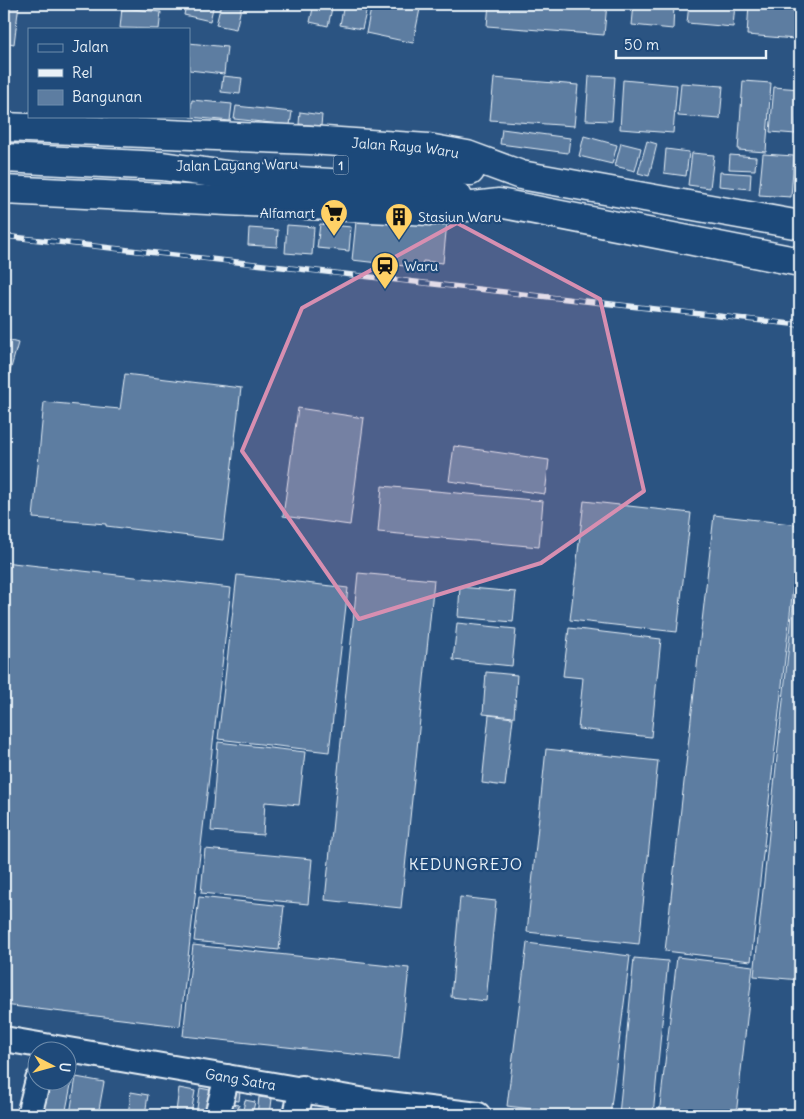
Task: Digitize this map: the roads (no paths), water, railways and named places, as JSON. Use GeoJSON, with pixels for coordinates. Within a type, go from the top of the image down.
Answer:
{"type":"FeatureCollection","features":[{"type":"Feature","properties":{"kind":"highway","name":"Jalan Raya Waru"},"geometry":{"type":"LineString","coordinates":[[4,127],[300,140],[428,148],[467,156],[520,175],[800,225]]}},
{"type":"Feature","properties":{"kind":"highway","name":"Jalan Layang Waru"},"geometry":{"type":"LineString","coordinates":[[4,158],[162,166],[248,178],[380,186],[499,203]]}},
{"type":"Feature","properties":{"kind":"highway","name":"Jalan Layang Waru"},"geometry":{"type":"LineString","coordinates":[[162,166],[248,161],[441,169],[520,175]]}},
{"type":"Feature","properties":{"kind":"highway"},"geometry":{"type":"LineString","coordinates":[[4,190],[431,211],[499,203]]}},
{"type":"Feature","properties":{"kind":"highway","name":"1"},"geometry":{"type":"LineString","coordinates":[[499,203],[800,262]]}},
{"type":"Feature","properties":{"kind":"street","name":"Gang Satra"},"geometry":{"type":"LineString","coordinates":[[4,1040],[28,1045]]}},
{"type":"Feature","properties":{"kind":"street","name":"Gang Satra"},"geometry":{"type":"LineString","coordinates":[[78,1054],[302,1088],[372,1102],[478,1115]]}},
{"type":"Feature","properties":{"kind":"street"},"geometry":{"type":"LineString","coordinates":[[217,1115],[227,1077]]}},
{"type":"Feature","properties":{"kind":"street"},"geometry":{"type":"LineString","coordinates":[[296,1115],[302,1088]]}},
{"type":"Feature","properties":{"kind":"street"},"geometry":{"type":"LineString","coordinates":[[29,1115],[35,1092]]}},
{"type":"Feature","properties":{"kind":"railway"},"geometry":{"type":"LineString","coordinates":[[4,236],[800,325]]}},
{"type":"Feature","properties":{"kind":"place","name":"Alfamart"},"geometry":{"type":"Point","coordinates":[334,237]}},
{"type":"Feature","properties":{"kind":"place","name":"Stasiun Waru"},"geometry":{"type":"Point","coordinates":[399,241]}},
{"type":"Feature","properties":{"kind":"place","name":"Waru"},"geometry":{"type":"Point","coordinates":[385,290]}},
{"type":"Feature","properties":{"kind":"district","name":"KEDUNGREJO"},"geometry":{"type":"Point","coordinates":[466,864]}}]}
